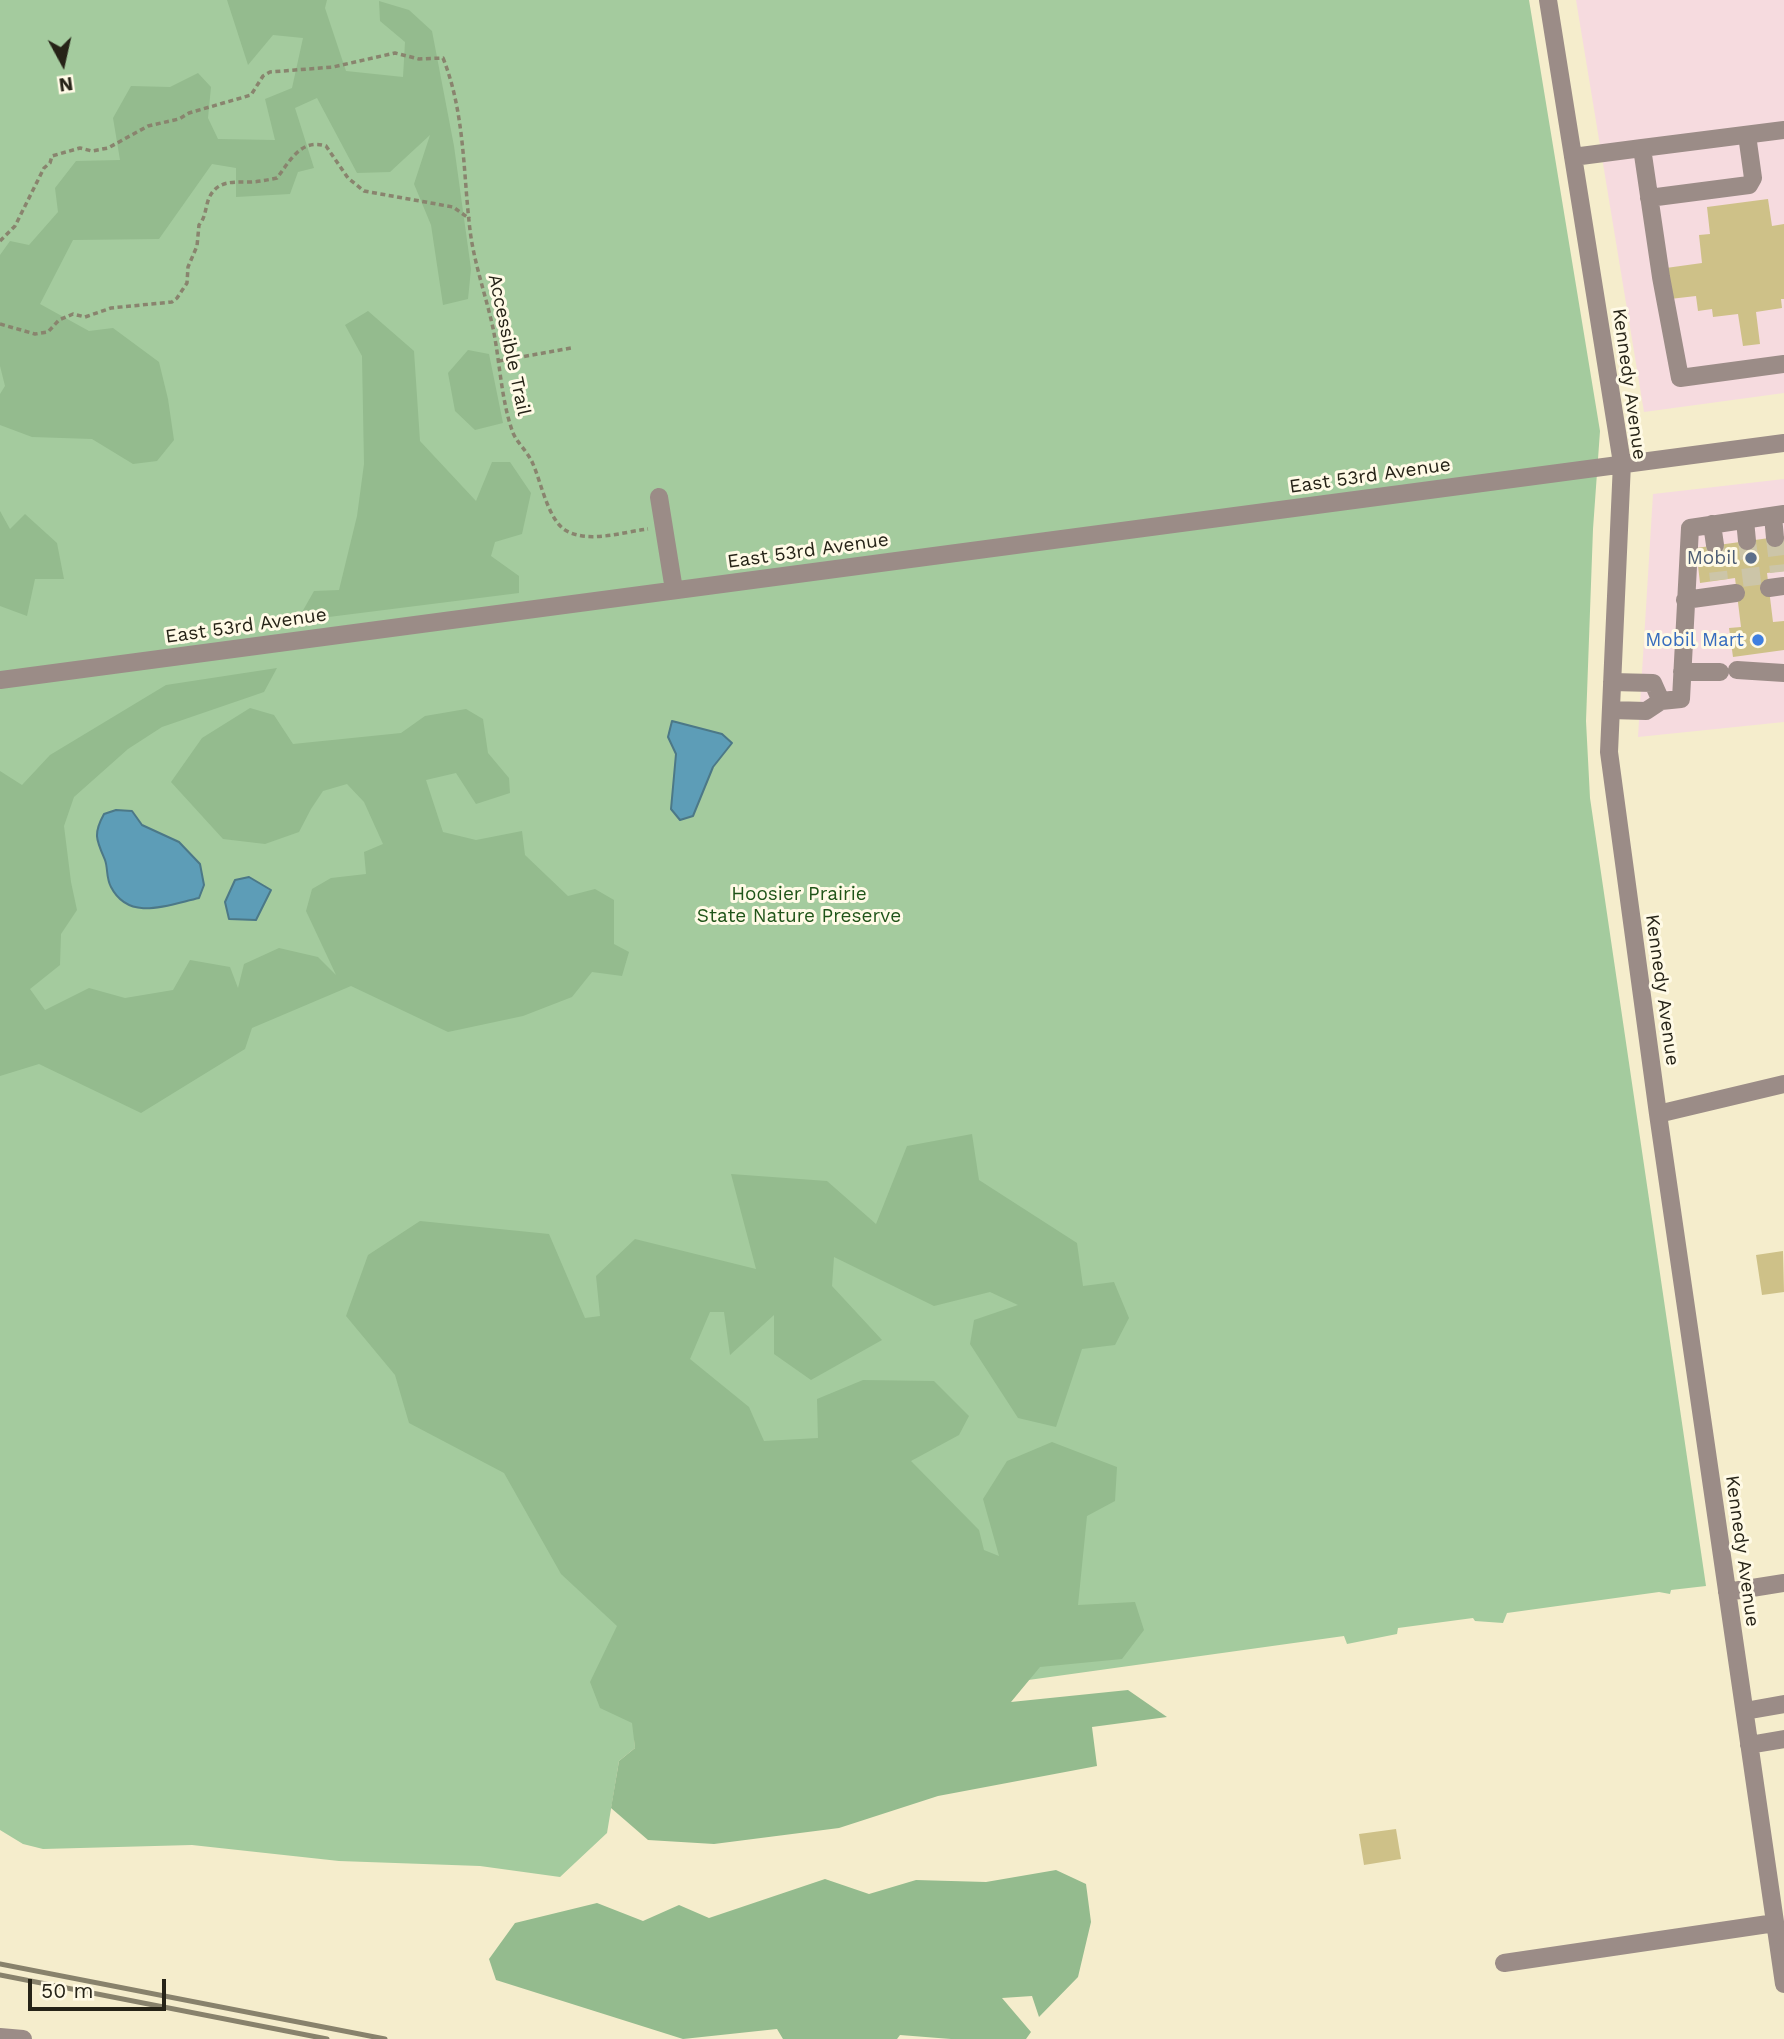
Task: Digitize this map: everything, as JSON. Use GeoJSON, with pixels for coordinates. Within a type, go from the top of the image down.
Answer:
{"type":"FeatureCollection","features":[{"type":"Feature","properties":{"kind":"street","name":"Kennedy Avenue"},"geometry":{"type":"LineString","coordinates":[[1548,0],[1622,463],[1609,752],[1658,1114],[1784,1984]]}},
{"type":"Feature","properties":{"kind":"street"},"geometry":{"type":"LineString","coordinates":[[1573,157],[1784,130]]}},
{"type":"Feature","properties":{"kind":"street"},"geometry":{"type":"LineString","coordinates":[[1649,198],[1749,185],[1753,178],[1747,135]]}},
{"type":"Feature","properties":{"kind":"street"},"geometry":{"type":"LineString","coordinates":[[1642,148],[1679,378],[1784,364]]}},
{"type":"Feature","properties":{"kind":"street","name":"East 53rd Avenue"},"geometry":{"type":"LineString","coordinates":[[0,680],[1784,443]]}},
{"type":"Feature","properties":{"kind":"street"},"geometry":{"type":"LineString","coordinates":[[659,497],[674,590]]}},
{"type":"Feature","properties":{"kind":"street"},"geometry":{"type":"LineString","coordinates":[[1611,709],[1646,711],[1661,701],[1681,699],[1690,528],[1778,515],[1775,538]]}},
{"type":"Feature","properties":{"kind":"street"},"geometry":{"type":"LineString","coordinates":[[1745,520],[1747,541]]}},
{"type":"Feature","properties":{"kind":"street"},"geometry":{"type":"LineString","coordinates":[[1712,524],[1715,545]]}},
{"type":"Feature","properties":{"kind":"street"},"geometry":{"type":"LineString","coordinates":[[1685,600],[1726,589]]}},
{"type":"Feature","properties":{"kind":"street"},"geometry":{"type":"LineString","coordinates":[[1682,673],[1784,673]]}},
{"type":"Feature","properties":{"kind":"street"},"geometry":{"type":"LineString","coordinates":[[1612,682],[1653,683],[1661,701]]}},
{"type":"Feature","properties":{"kind":"street"},"geometry":{"type":"LineString","coordinates":[[1658,1114],[1784,1084]]}},
{"type":"Feature","properties":{"kind":"street"},"geometry":{"type":"LineString","coordinates":[[1727,1592],[1784,1583]]}},
{"type":"Feature","properties":{"kind":"street"},"geometry":{"type":"LineString","coordinates":[[1745,1711],[1784,1704]]}},
{"type":"Feature","properties":{"kind":"street"},"geometry":{"type":"LineString","coordinates":[[1749,1745],[1784,1739]]}},
{"type":"Feature","properties":{"kind":"street"},"geometry":{"type":"LineString","coordinates":[[1504,1964],[1775,1923]]}},
{"type":"Feature","properties":{"kind":"street"},"geometry":{"type":"LineString","coordinates":[[0,2037],[23,2039]]}},
{"type":"Feature","properties":{"kind":"path","name":"Accessible Trail"},"geometry":{"type":"LineString","coordinates":[[0,241],[15,226],[52,156],[80,148],[108,148],[148,126],[178,120],[189,113],[251,95],[263,76],[270,72],[333,67],[394,53],[419,59],[443,58],[458,107],[470,219],[514,435],[533,465],[540,487],[561,528],[581,537],[664,527]]}},
{"type":"Feature","properties":{"kind":"path"},"geometry":{"type":"LineString","coordinates":[[0,324],[35,334],[48,332],[59,320],[73,314],[85,317],[111,308],[172,302],[187,283],[188,267],[197,246],[199,225],[213,191],[229,181],[251,182],[277,178],[301,148],[309,145],[326,146],[348,178],[365,191],[453,207],[470,219]]}},
{"type":"Feature","properties":{"kind":"path"},"geometry":{"type":"LineString","coordinates":[[499,361],[571,348]]}},
{"type":"Feature","properties":{"kind":"shaded area"},"geometry":{"type":"Polygon","coordinates":[[[1576,0],[1784,0],[1784,393],[1644,412],[1576,0]]]}},
{"type":"Feature","properties":{"kind":"shaded area"},"geometry":{"type":"Polygon","coordinates":[[[1784,479],[1784,722],[1638,737],[1653,494],[1784,479]]]}},
{"type":"Feature","properties":{"kind":"green space","name":"Hoosier Prairie State Nature Preserve"},"geometry":{"type":"Polygon","coordinates":[[[0,0],[1529,0],[1600,431],[1593,529],[1586,721],[1590,798],[1706,1586],[1671,1590],[1670,1594],[1659,1592],[1507,1613],[1503,1623],[1475,1621],[1473,1618],[1398,1628],[1397,1634],[1347,1644],[1344,1636],[634,1735],[635,1748],[619,1761],[607,1833],[560,1877],[480,1866],[339,1861],[192,1845],[43,1849],[23,1844],[0,1830],[0,0]]]}},
{"type":"Feature","properties":{"kind":"green space"},"geometry":{"type":"Polygon","coordinates":[[[227,0],[327,0],[325,8],[346,71],[403,77],[405,42],[380,21],[379,1],[409,10],[432,31],[454,146],[471,269],[468,299],[443,305],[431,225],[414,184],[430,135],[390,172],[357,173],[317,98],[295,108],[314,168],[298,172],[290,194],[236,197],[236,168],[212,164],[159,239],[73,240],[40,304],[89,331],[113,328],[159,362],[174,440],[157,461],[133,464],[92,439],[32,437],[0,425],[0,394],[5,386],[0,366],[0,255],[10,241],[29,245],[58,212],[55,188],[76,161],[120,160],[113,118],[131,86],[170,87],[198,73],[211,87],[208,118],[218,139],[275,140],[265,99],[292,88],[303,38],[273,35],[248,65],[227,0]]]}},
{"type":"Feature","properties":{"kind":"green space"},"geometry":{"type":"Polygon","coordinates":[[[368,311],[414,351],[420,441],[476,501],[492,462],[510,462],[531,493],[522,534],[495,542],[491,556],[519,576],[519,593],[297,621],[314,591],[339,590],[357,516],[364,464],[362,356],[345,325],[368,311]]]}},
{"type":"Feature","properties":{"kind":"green space"},"geometry":{"type":"Polygon","coordinates":[[[468,350],[489,354],[503,423],[475,430],[455,411],[448,373],[468,350]]]}},
{"type":"Feature","properties":{"kind":"green space"},"geometry":{"type":"Polygon","coordinates":[[[0,511],[10,529],[25,514],[57,543],[64,579],[35,579],[27,616],[0,606],[0,511]]]}},
{"type":"Feature","properties":{"kind":"green space"},"geometry":{"type":"Polygon","coordinates":[[[277,668],[264,692],[162,727],[128,749],[74,797],[64,826],[77,910],[61,934],[60,965],[30,989],[45,1010],[89,988],[125,998],[173,990],[190,960],[230,967],[238,988],[244,964],[279,948],[318,957],[336,975],[306,911],[312,889],[331,878],[366,874],[364,852],[383,844],[364,802],[347,784],[323,791],[299,832],[265,844],[223,839],[171,782],[202,738],[250,708],[274,715],[293,744],[401,733],[425,716],[466,709],[483,719],[488,753],[509,778],[510,793],[476,804],[456,773],[426,780],[443,832],[476,840],[522,831],[525,855],[568,896],[595,889],[614,900],[614,944],[629,952],[622,976],[592,972],[572,997],[523,1016],[448,1032],[351,986],[252,1028],[245,1049],[141,1113],[39,1064],[0,1076],[0,771],[22,785],[50,755],[166,685],[277,668]]]}},
{"type":"Feature","properties":{"kind":"green space"},"geometry":{"type":"Polygon","coordinates":[[[972,1134],[979,1180],[1077,1243],[1083,1286],[1114,1282],[1129,1318],[1115,1345],[1082,1349],[1056,1427],[1018,1418],[970,1344],[974,1320],[1018,1305],[990,1292],[934,1306],[834,1257],[832,1286],[882,1340],[811,1380],[774,1354],[774,1315],[730,1355],[724,1312],[710,1312],[690,1359],[749,1407],[764,1441],[818,1438],[817,1399],[863,1380],[934,1381],[969,1416],[959,1435],[911,1461],[979,1530],[984,1550],[999,1556],[983,1499],[1007,1461],[1052,1442],[1117,1467],[1115,1501],[1087,1516],[1078,1605],[1135,1602],[1144,1630],[1122,1659],[1040,1667],[1011,1702],[1128,1690],[1167,1717],[1092,1727],[1097,1766],[938,1796],[839,1828],[714,1844],[648,1840],[611,1808],[619,1761],[635,1748],[632,1723],[600,1708],[590,1682],[617,1626],[561,1574],[504,1473],[409,1423],[395,1375],[346,1316],[368,1255],[420,1221],[549,1234],[585,1318],[600,1316],[596,1276],[635,1239],[756,1269],[731,1174],[827,1181],[876,1224],[907,1146],[972,1134]]]}},
{"type":"Feature","properties":{"kind":"green space"},"geometry":{"type":"Polygon","coordinates":[[[1056,1870],[1086,1884],[1091,1922],[1078,1977],[1039,2017],[1032,1996],[1002,1998],[1031,2032],[1026,2039],[951,2039],[900,2035],[897,2039],[783,2039],[777,2029],[683,2039],[496,1980],[489,1959],[515,1923],[597,1903],[643,1921],[679,1905],[709,1918],[825,1879],[869,1894],[916,1880],[986,1882],[1056,1870]]]}},
{"type":"Feature","properties":{"kind":"water"},"geometry":{"type":"Polygon","coordinates":[[[672,721],[722,734],[732,743],[713,767],[693,816],[680,820],[671,809],[676,754],[668,737],[672,721]]]}},
{"type":"Feature","properties":{"kind":"water"},"geometry":{"type":"Polygon","coordinates":[[[116,810],[132,811],[142,825],[179,842],[200,864],[204,885],[199,898],[162,907],[139,908],[119,898],[109,884],[106,863],[97,837],[104,814],[116,810]]]}},
{"type":"Feature","properties":{"kind":"water"},"geometry":{"type":"Polygon","coordinates":[[[249,877],[271,890],[256,920],[229,919],[225,902],[235,880],[249,877]]]}},
{"type":"Feature","properties":{"kind":"building"},"geometry":{"type":"Polygon","coordinates":[[[1768,199],[1772,226],[1784,224],[1784,299],[1781,299],[1782,308],[1756,312],[1760,344],[1743,346],[1738,314],[1713,317],[1712,309],[1698,311],[1696,296],[1670,299],[1666,268],[1702,263],[1699,235],[1710,234],[1707,207],[1768,199]]]}},
{"type":"Feature","properties":{"kind":"building"},"geometry":{"type":"Polygon","coordinates":[[[1784,536],[1784,571],[1767,573],[1773,622],[1784,621],[1784,650],[1733,657],[1729,628],[1741,627],[1735,578],[1700,583],[1696,548],[1784,536]]]}},
{"type":"Feature","properties":{"kind":"building"},"geometry":{"type":"Polygon","coordinates":[[[1783,1251],[1784,1292],[1762,1295],[1756,1255],[1783,1251]]]}},
{"type":"Feature","properties":{"kind":"building"},"geometry":{"type":"Polygon","coordinates":[[[1396,1829],[1401,1859],[1364,1865],[1359,1834],[1396,1829]]]}},
{"type":"Feature","properties":{"kind":"tunnel"},"geometry":{"type":"LineString","coordinates":[[1775,538],[1779,572]]}},
{"type":"Feature","properties":{"kind":"tunnel"},"geometry":{"type":"LineString","coordinates":[[1747,541],[1753,590]]}},
{"type":"Feature","properties":{"kind":"tunnel"},"geometry":{"type":"LineString","coordinates":[[1715,545],[1719,580]]}},
{"type":"Feature","properties":{"kind":"railway"},"geometry":{"type":"LineString","coordinates":[[0,1964],[385,2039]]}},
{"type":"Feature","properties":{"kind":"railway"},"geometry":{"type":"LineString","coordinates":[[0,1975],[327,2039]]}},
{"type":"Feature","properties":{"kind":"place","name":"Mobil"},"geometry":{"type":"Point","coordinates":[1751,558]}},
{"type":"Feature","properties":{"kind":"place","name":"Mobil Mart"},"geometry":{"type":"Point","coordinates":[1758,640]}}]}
